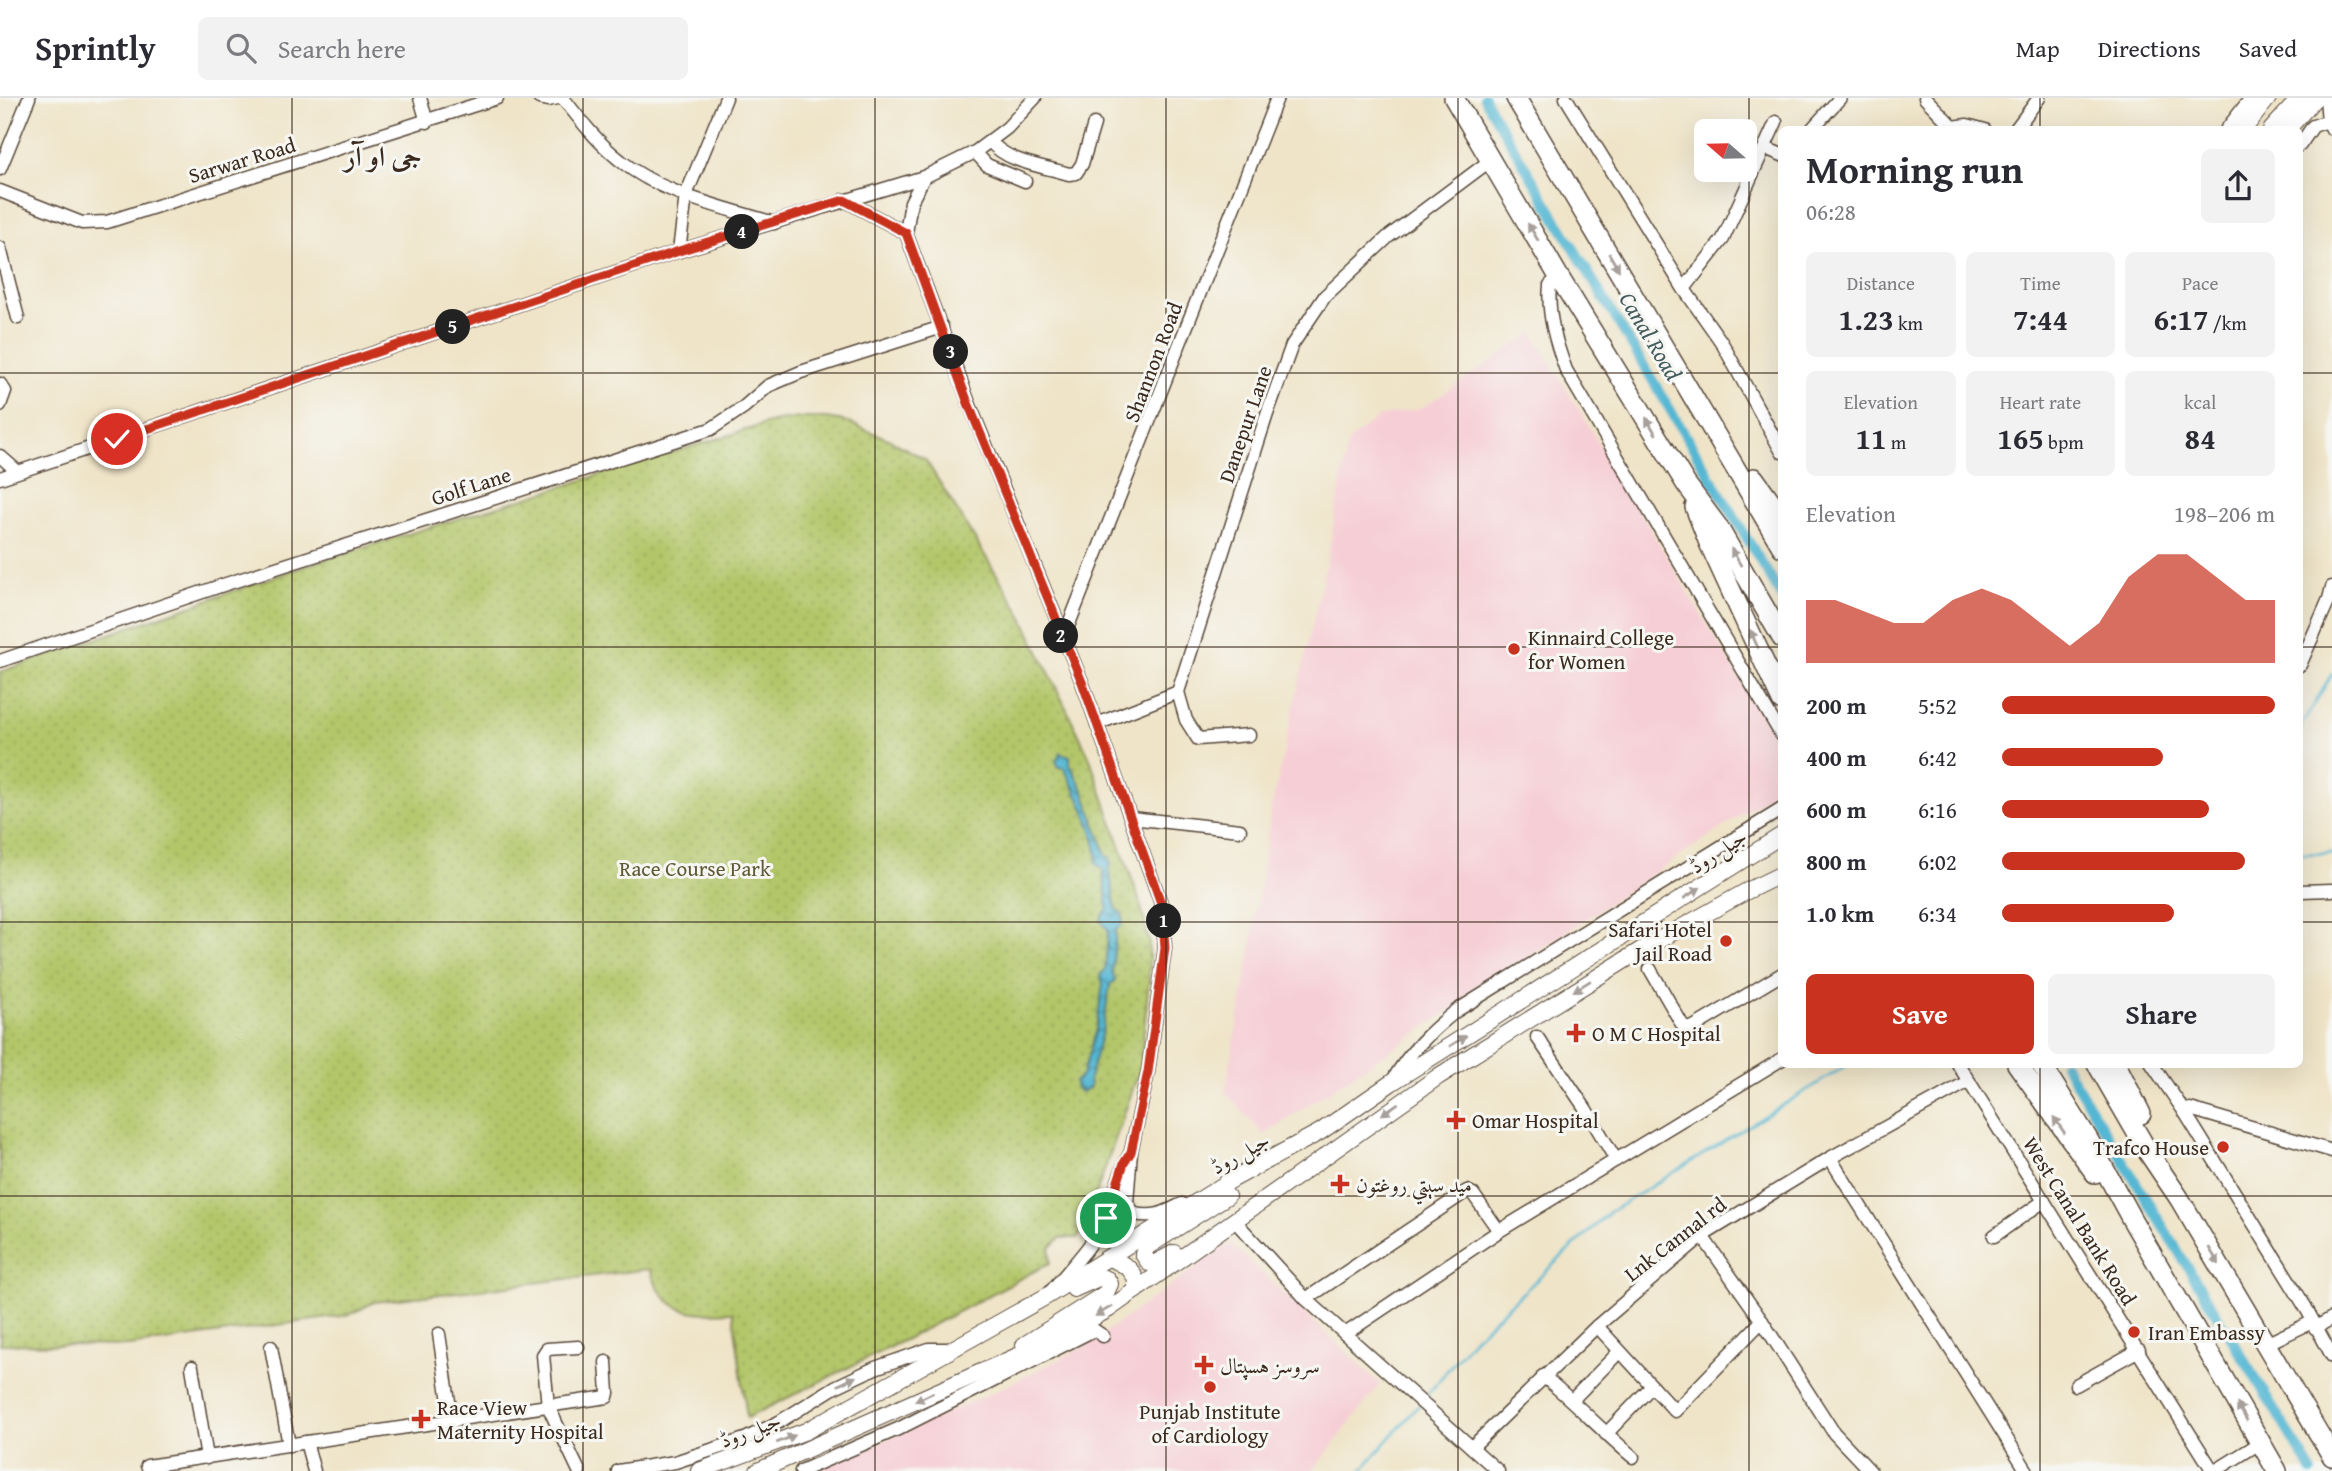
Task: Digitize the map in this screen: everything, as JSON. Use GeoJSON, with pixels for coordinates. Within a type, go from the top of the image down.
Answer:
{"type":"FeatureCollection","features":[{"type":"Feature","properties":{"kind":"highway"},"geometry":{"type":"LineString","coordinates":[[1454,98],[1686,484],[1718,527],[1778,631]]}},
{"type":"Feature","properties":{"kind":"highway"},"geometry":{"type":"LineString","coordinates":[[1516,98],[1778,540]]}},
{"type":"Feature","properties":{"kind":"highway"},"geometry":{"type":"LineString","coordinates":[[1690,390],[1778,511]]}},
{"type":"Feature","properties":{"kind":"highway"},"geometry":{"type":"LineString","coordinates":[[1686,484],[1709,543],[1778,692]]}},
{"type":"Feature","properties":{"kind":"highway"},"geometry":{"type":"LineString","coordinates":[[2020,1068],[2130,1218]]}},
{"type":"Feature","properties":{"kind":"highway"},"geometry":{"type":"LineString","coordinates":[[2043,1068],[2088,1139],[2130,1218],[2277,1471]]}},
{"type":"Feature","properties":{"kind":"highway"},"geometry":{"type":"LineString","coordinates":[[2099,1068],[2332,1456]]}},
{"type":"Feature","properties":{"kind":"highway"},"geometry":{"type":"LineString","coordinates":[[2118,1068],[2158,1148],[2179,1198]]}},
{"type":"Feature","properties":{"kind":"main road"},"geometry":{"type":"LineString","coordinates":[[2246,126],[2268,98]]}},
{"type":"Feature","properties":{"kind":"main road"},"geometry":{"type":"LineString","coordinates":[[2275,126],[2300,98]]}},
{"type":"Feature","properties":{"kind":"main road"},"geometry":{"type":"LineString","coordinates":[[2290,126],[2315,98]]}},
{"type":"Feature","properties":{"kind":"main road","name":"جیل روڈ"},"geometry":{"type":"LineString","coordinates":[[699,1471],[806,1431],[1047,1296],[1233,1179],[1320,1132],[1391,1083],[1777,839]]}},
{"type":"Feature","properties":{"kind":"main road"},"geometry":{"type":"LineString","coordinates":[[1747,891],[1778,867]]}},
{"type":"Feature","properties":{"kind":"main road","name":"جیل روڈ"},"geometry":{"type":"LineString","coordinates":[[758,1471],[1049,1342],[1108,1309],[1439,1076],[1641,950],[1778,876]]}},
{"type":"Feature","properties":{"kind":"main road"},"geometry":{"type":"LineString","coordinates":[[1235,1221],[1155,1264],[1149,1263],[1143,1254],[1147,1247],[1250,1182],[1320,1132]]}},
{"type":"Feature","properties":{"kind":"main road"},"geometry":{"type":"LineString","coordinates":[[1109,1258],[1129,1267],[1137,1283],[1136,1290]]}},
{"type":"Feature","properties":{"kind":"main road"},"geometry":{"type":"LineString","coordinates":[[986,1331],[1097,1278],[1104,1277],[1110,1284],[1106,1293],[986,1369]]}},
{"type":"Feature","properties":{"kind":"street"},"geometry":{"type":"LineString","coordinates":[[0,169],[29,98]]}},
{"type":"Feature","properties":{"kind":"street"},"geometry":{"type":"LineString","coordinates":[[420,98],[428,122]]}},
{"type":"Feature","properties":{"kind":"street","name":"Sarwar Road"},"geometry":{"type":"LineString","coordinates":[[0,191],[82,223],[107,222],[497,98]]}},
{"type":"Feature","properties":{"kind":"street"},"geometry":{"type":"LineString","coordinates":[[539,98],[560,98],[621,161],[648,179],[687,195],[774,223]]}},
{"type":"Feature","properties":{"kind":"street"},"geometry":{"type":"LineString","coordinates":[[679,251],[687,195],[726,98]]}},
{"type":"Feature","properties":{"kind":"street"},"geometry":{"type":"LineString","coordinates":[[0,478],[679,251],[924,177],[975,152],[1007,128],[1035,98]]}},
{"type":"Feature","properties":{"kind":"street","name":"Shannon Road"},"geometry":{"type":"LineString","coordinates":[[1063,639],[1277,98]]}},
{"type":"Feature","properties":{"kind":"street"},"geometry":{"type":"LineString","coordinates":[[1566,98],[1684,289],[1721,342],[1778,442]]}},
{"type":"Feature","properties":{"kind":"street"},"geometry":{"type":"LineString","coordinates":[[1815,126],[1840,98]]}},
{"type":"Feature","properties":{"kind":"street"},"geometry":{"type":"LineString","coordinates":[[1925,98],[1952,126]]}},
{"type":"Feature","properties":{"kind":"street"},"geometry":{"type":"LineString","coordinates":[[2018,126],[2039,98]]}},
{"type":"Feature","properties":{"kind":"street"},"geometry":{"type":"LineString","coordinates":[[2229,126],[2250,98]]}},
{"type":"Feature","properties":{"kind":"street"},"geometry":{"type":"LineString","coordinates":[[2303,141],[2313,126],[2330,125],[2326,98]]}},
{"type":"Feature","properties":{"kind":"street"},"geometry":{"type":"LineString","coordinates":[[1684,289],[1723,239],[1776,122]]}},
{"type":"Feature","properties":{"kind":"street"},"geometry":{"type":"LineString","coordinates":[[990,141],[998,150],[1015,158],[1069,174],[1076,173],[1083,164],[1094,124]]}},
{"type":"Feature","properties":{"kind":"street"},"geometry":{"type":"LineString","coordinates":[[1765,148],[1778,153]]}},
{"type":"Feature","properties":{"kind":"street"},"geometry":{"type":"LineString","coordinates":[[975,152],[987,165],[1025,181]]}},
{"type":"Feature","properties":{"kind":"street","name":"Danepur Lane"},"geometry":{"type":"LineString","coordinates":[[1178,692],[1267,414],[1293,345],[1325,296],[1334,287],[1388,237],[1490,160]]}},
{"type":"Feature","properties":{"kind":"street"},"geometry":{"type":"LineString","coordinates":[[924,177],[911,202],[906,233],[968,403],[1097,724],[1162,906],[1165,948],[1148,1072],[1131,1152],[1127,1202],[1134,1214],[1159,1215],[1233,1179]]}},
{"type":"Feature","properties":{"kind":"street"},"geometry":{"type":"LineString","coordinates":[[844,200],[906,233]]}},
{"type":"Feature","properties":{"kind":"street"},"geometry":{"type":"LineString","coordinates":[[0,248],[18,318]]}},
{"type":"Feature","properties":{"kind":"street"},"geometry":{"type":"LineString","coordinates":[[1559,276],[1550,285],[1550,309],[1557,345],[1566,370],[1778,729]]}},
{"type":"Feature","properties":{"kind":"street","name":"Golf Lane"},"geometry":{"type":"LineString","coordinates":[[0,661],[239,580],[711,429],[744,407],[768,386],[800,372],[942,327]]}},
{"type":"Feature","properties":{"kind":"street"},"geometry":{"type":"LineString","coordinates":[[0,384],[5,391],[0,405]]}},
{"type":"Feature","properties":{"kind":"street"},"geometry":{"type":"LineString","coordinates":[[0,456],[17,471]]}},
{"type":"Feature","properties":{"kind":"street"},"geometry":{"type":"LineString","coordinates":[[2303,658],[2332,587]]}},
{"type":"Feature","properties":{"kind":"street"},"geometry":{"type":"LineString","coordinates":[[1097,724],[1178,692],[1186,720],[1198,739],[1249,735]]}},
{"type":"Feature","properties":{"kind":"street"},"geometry":{"type":"LineString","coordinates":[[1391,1083],[1414,1048],[1456,1011],[1778,811]]}},
{"type":"Feature","properties":{"kind":"street"},"geometry":{"type":"LineString","coordinates":[[1131,818],[1240,830]]}},
{"type":"Feature","properties":{"kind":"street"},"geometry":{"type":"LineString","coordinates":[[2303,891],[2332,890]]}},
{"type":"Feature","properties":{"kind":"street"},"geometry":{"type":"LineString","coordinates":[[1650,969],[1683,1026],[1687,1028],[1692,1028],[1778,976]]}},
{"type":"Feature","properties":{"kind":"street"},"geometry":{"type":"LineString","coordinates":[[1537,1037],[1616,1160]]}},
{"type":"Feature","properties":{"kind":"street"},"geometry":{"type":"LineString","coordinates":[[1345,1334],[1499,1231],[1778,1061]]}},
{"type":"Feature","properties":{"kind":"street","name":"West Canal Bank Road"},"geometry":{"type":"LineString","coordinates":[[1961,1068],[2214,1471]]}},
{"type":"Feature","properties":{"kind":"street"},"geometry":{"type":"LineString","coordinates":[[2155,1068],[2306,1308],[2332,1356]]}},
{"type":"Feature","properties":{"kind":"street","name":"Lnk Cannal rd"},"geometry":{"type":"LineString","coordinates":[[1472,1447],[1597,1326],[1702,1236],[1830,1158],[1969,1081]]}},
{"type":"Feature","properties":{"kind":"street"},"geometry":{"type":"LineString","coordinates":[[2184,1111],[2190,1109],[2332,1151]]}},
{"type":"Feature","properties":{"kind":"street"},"geometry":{"type":"LineString","coordinates":[[1047,1296],[1093,1241],[1106,1218],[1124,1163],[1131,1152]]}},
{"type":"Feature","properties":{"kind":"street"},"geometry":{"type":"LineString","coordinates":[[1830,1158],[2028,1471]]}},
{"type":"Feature","properties":{"kind":"street"},"geometry":{"type":"LineString","coordinates":[[1306,1299],[1467,1191],[1473,1194],[1499,1231]]}},
{"type":"Feature","properties":{"kind":"street"},"geometry":{"type":"LineString","coordinates":[[1994,1236],[2044,1201]]}},
{"type":"Feature","properties":{"kind":"street"},"geometry":{"type":"LineString","coordinates":[[1235,1221],[1306,1299],[1498,1471]]}},
{"type":"Feature","properties":{"kind":"street"},"geometry":{"type":"LineString","coordinates":[[1702,1236],[1762,1321],[1834,1433],[1870,1471]]}},
{"type":"Feature","properties":{"kind":"street"},"geometry":{"type":"LineString","coordinates":[[2266,1344],[2332,1318]]}},
{"type":"Feature","properties":{"kind":"street"},"geometry":{"type":"LineString","coordinates":[[1597,1326],[1675,1411],[1762,1321]]}},
{"type":"Feature","properties":{"kind":"street"},"geometry":{"type":"LineString","coordinates":[[801,1471],[898,1429],[1094,1331],[1103,1336]]}},
{"type":"Feature","properties":{"kind":"street"},"geometry":{"type":"LineString","coordinates":[[439,1334],[452,1422]]}},
{"type":"Feature","properties":{"kind":"street"},"geometry":{"type":"LineString","coordinates":[[578,1347],[544,1351],[548,1406],[579,1471]]}},
{"type":"Feature","properties":{"kind":"street"},"geometry":{"type":"LineString","coordinates":[[271,1348],[289,1445]]}},
{"type":"Feature","properties":{"kind":"street"},"geometry":{"type":"LineString","coordinates":[[618,1471],[675,1462],[745,1439],[779,1422],[835,1387],[875,1368],[929,1349],[954,1349]]}},
{"type":"Feature","properties":{"kind":"street"},"geometry":{"type":"LineString","coordinates":[[2076,1385],[2139,1350]]}},
{"type":"Feature","properties":{"kind":"street"},"geometry":{"type":"LineString","coordinates":[[1572,1400],[1619,1352]]}},
{"type":"Feature","properties":{"kind":"street"},"geometry":{"type":"LineString","coordinates":[[159,1471],[147,1466],[607,1397],[606,1362]]}},
{"type":"Feature","properties":{"kind":"street"},"geometry":{"type":"LineString","coordinates":[[192,1367],[207,1458]]}},
{"type":"Feature","properties":{"kind":"street"},"geometry":{"type":"LineString","coordinates":[[1543,1376],[1633,1457]]}},
{"type":"Feature","properties":{"kind":"street"},"geometry":{"type":"LineString","coordinates":[[1606,1434],[1652,1386]]}},
{"type":"Feature","properties":{"kind":"street"},"geometry":{"type":"LineString","coordinates":[[306,1442],[314,1471]]}},
{"type":"Feature","properties":{"kind":"street"},"geometry":{"type":"LineString","coordinates":[[2214,1471],[2260,1443]]}},
{"type":"Feature","properties":{"kind":"shaded area","name":"Kinnaird College for Women"},"geometry":{"type":"Polygon","coordinates":[[[1533,333],[1778,743],[1778,790],[1264,1135],[1225,1092],[1248,967],[1271,809],[1329,550],[1348,442],[1378,417],[1422,408],[1533,333]]]}},
{"type":"Feature","properties":{"kind":"shaded area","name":"سروسز ہسپتال"},"geometry":{"type":"Polygon","coordinates":[[[1230,1243],[1380,1384],[1313,1471],[816,1471],[992,1393],[1086,1346],[1230,1243]]]}},
{"type":"Feature","properties":{"kind":"green space","name":"Race Course Park"},"geometry":{"type":"Polygon","coordinates":[[[799,418],[844,421],[886,438],[925,459],[1020,612],[1089,756],[1140,902],[1149,942],[1149,981],[1140,1069],[1084,1228],[1077,1238],[1060,1238],[1050,1248],[1050,1263],[908,1338],[747,1418],[733,1312],[704,1313],[681,1309],[663,1296],[650,1269],[374,1302],[349,1315],[129,1346],[0,1344],[0,672],[320,561],[772,422],[799,418]]]}},
{"type":"Feature","properties":{"kind":"water"},"geometry":{"type":"Polygon","coordinates":[[[1060,753],[1070,756],[1070,764],[1084,792],[1106,855],[1110,858],[1109,869],[1116,909],[1123,920],[1116,930],[1112,971],[1115,980],[1110,985],[1102,1032],[1089,1079],[1090,1087],[1082,1092],[1076,1089],[1075,1082],[1082,1076],[1096,1029],[1103,984],[1100,975],[1105,970],[1108,930],[1101,921],[1108,909],[1103,870],[1096,863],[1097,854],[1091,829],[1064,768],[1059,767],[1056,761],[1060,753]]]}},
{"type":"Feature","properties":{"kind":"waterway","name":"Canal Road"},"geometry":{"type":"LineString","coordinates":[[1484,98],[1778,590]]}},
{"type":"Feature","properties":{"kind":"waterway"},"geometry":{"type":"LineString","coordinates":[[2303,724],[2332,674]]}},
{"type":"Feature","properties":{"kind":"waterway"},"geometry":{"type":"LineString","coordinates":[[2303,854],[2332,853]]}},
{"type":"Feature","properties":{"kind":"waterway"},"geometry":{"type":"LineString","coordinates":[[1423,1400],[1473,1339],[1610,1212],[1843,1068]]}},
{"type":"Feature","properties":{"kind":"waterway"},"geometry":{"type":"LineString","coordinates":[[2066,1068],[2312,1471]]}},
{"type":"Feature","properties":{"kind":"waterway"},"geometry":{"type":"LineString","coordinates":[[1361,1471],[1419,1405]]}},
{"type":"Feature","properties":{"kind":"place","name":"Kinnaird College for Women"},"geometry":{"type":"Point","coordinates":[1514,649]}},
{"type":"Feature","properties":{"kind":"place","name":"Safari Hotel Jail Road"},"geometry":{"type":"Point","coordinates":[1726,941]}},
{"type":"Feature","properties":{"kind":"place","name":"O M C Hospital"},"geometry":{"type":"Point","coordinates":[1576,1033]}},
{"type":"Feature","properties":{"kind":"place","name":"Omar Hospital"},"geometry":{"type":"Point","coordinates":[1456,1120]}},
{"type":"Feature","properties":{"kind":"place","name":"Trafco House"},"geometry":{"type":"Point","coordinates":[2223,1147]}},
{"type":"Feature","properties":{"kind":"place","name":"مید سېټي روغتون"},"geometry":{"type":"Point","coordinates":[1340,1184]}},
{"type":"Feature","properties":{"kind":"place","name":"Iran Embassy"},"geometry":{"type":"Point","coordinates":[2134,1332]}},
{"type":"Feature","properties":{"kind":"place","name":"سروسز ہسپتال"},"geometry":{"type":"Point","coordinates":[1204,1365]}},
{"type":"Feature","properties":{"kind":"place","name":"Punjab Institute of Cardiology"},"geometry":{"type":"Point","coordinates":[1210,1387]}},
{"type":"Feature","properties":{"kind":"place","name":"Race View Maternity Hospital"},"geometry":{"type":"Point","coordinates":[421,1419]}},
{"type":"Feature","properties":{"kind":"district","name":"جی او آر"},"geometry":{"type":"Point","coordinates":[383,155]}},
{"type":"Feature","properties":{"kind":"route"},"geometry":{"type":"LineString","coordinates":[[117,439],[679,251],[844,200],[906,233],[968,403],[1082,682],[1162,906],[1165,948],[1148,1072],[1131,1152],[1124,1163],[1106,1218]]}}]}
